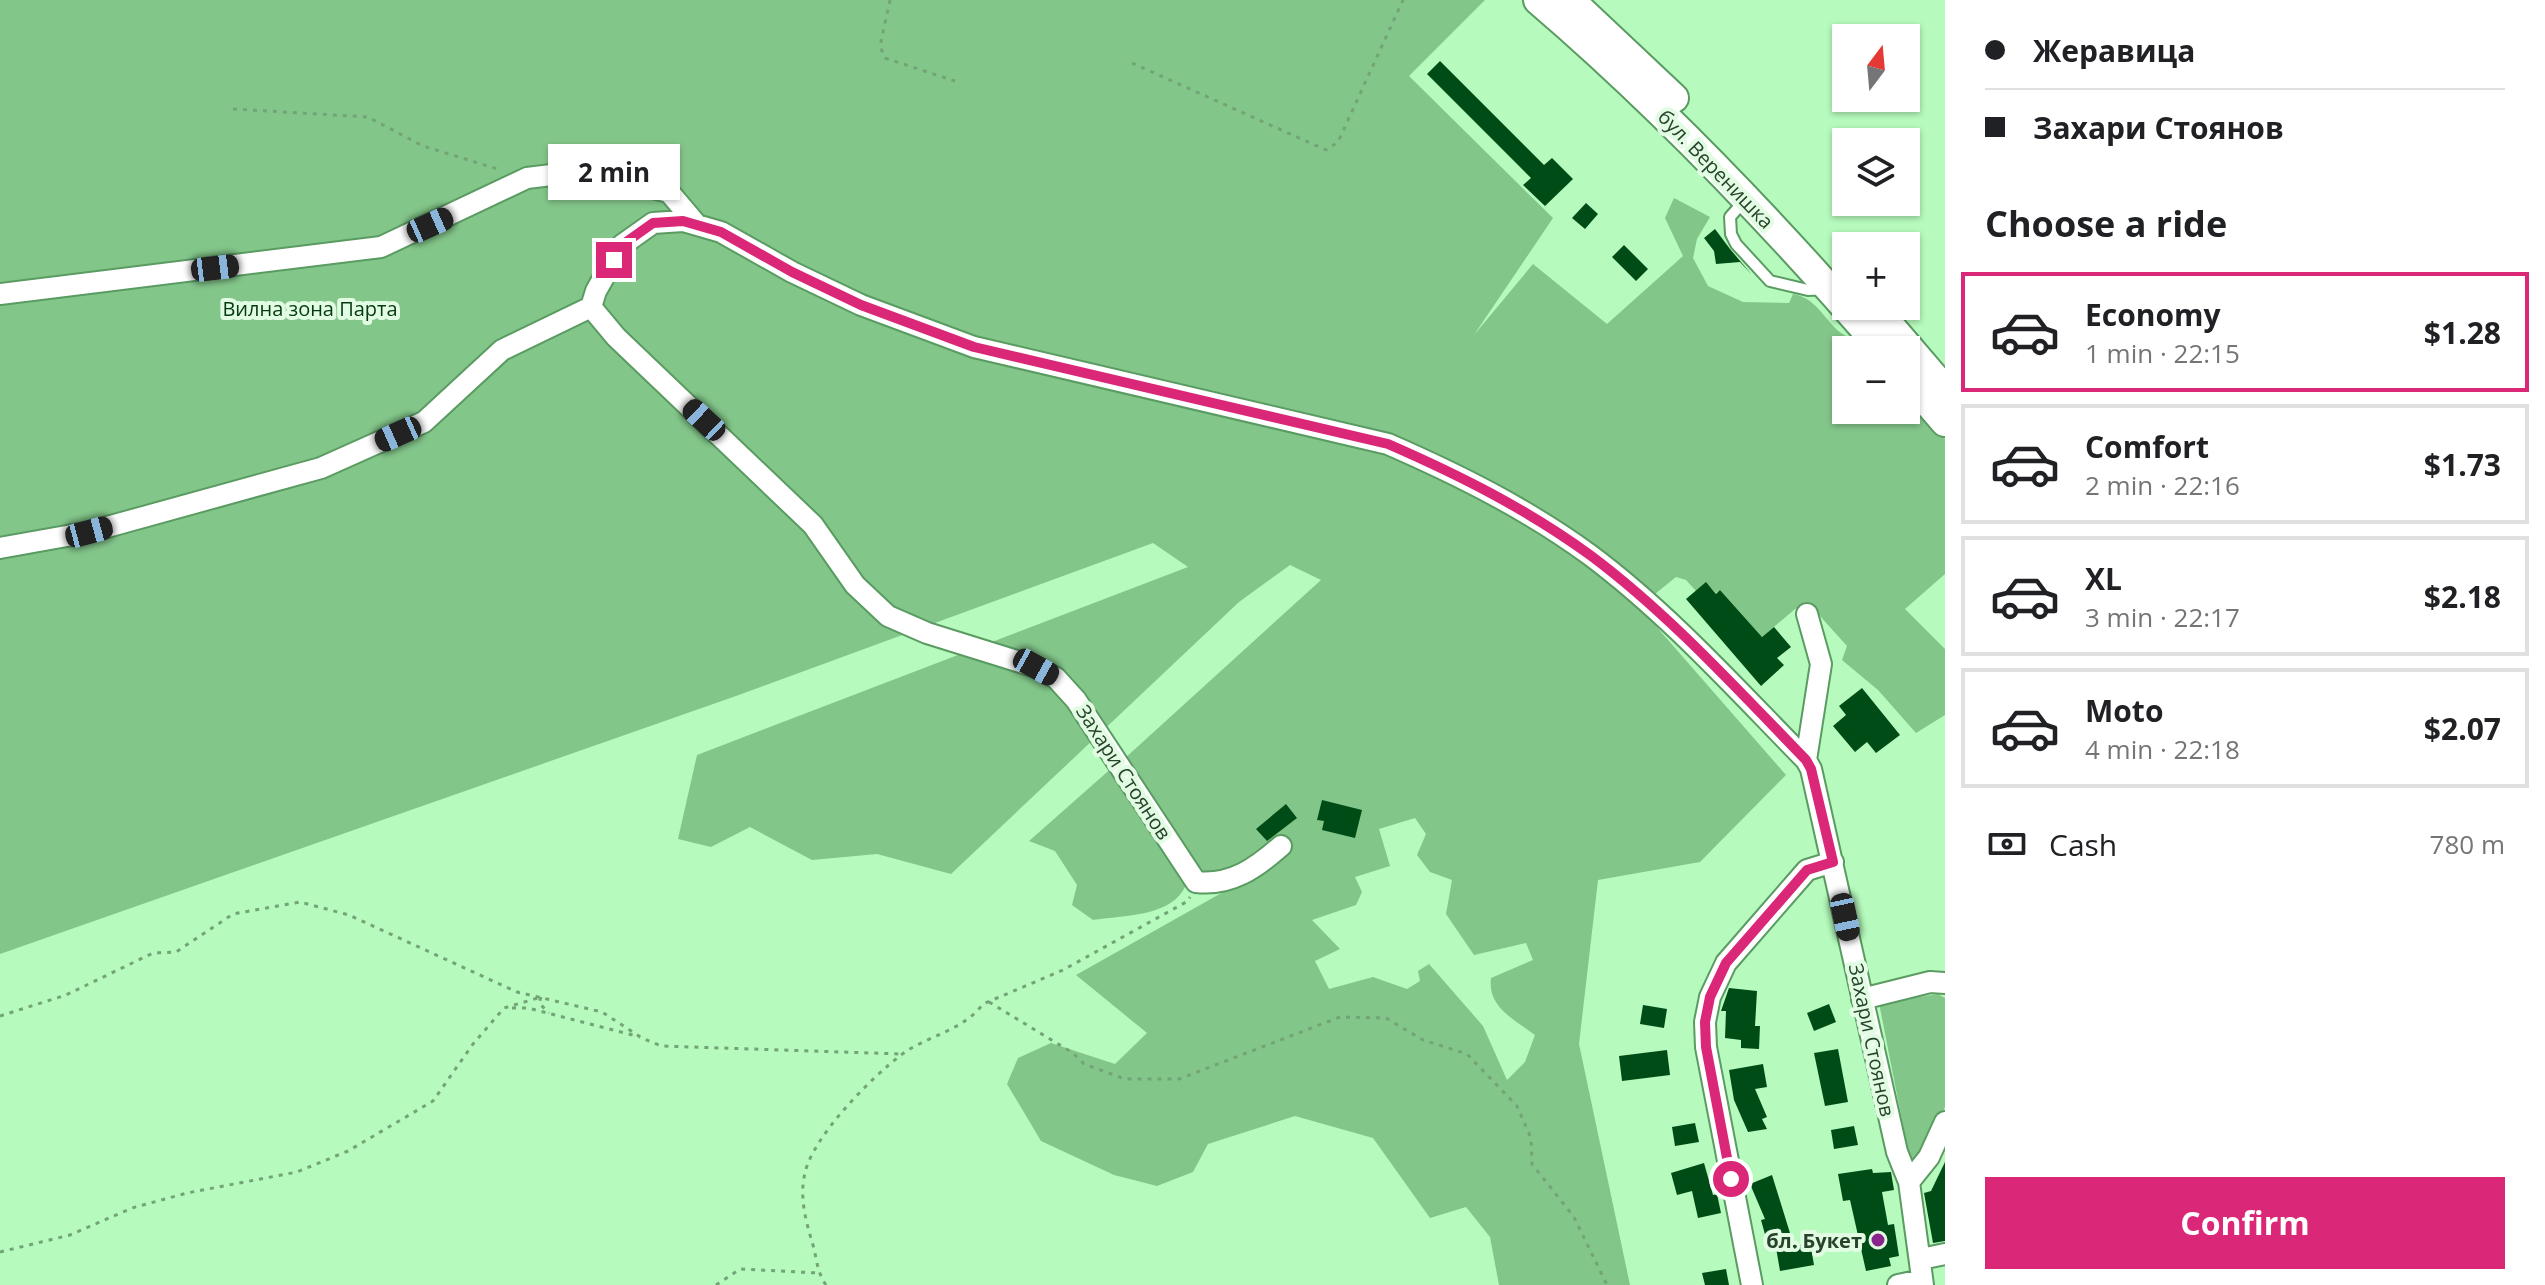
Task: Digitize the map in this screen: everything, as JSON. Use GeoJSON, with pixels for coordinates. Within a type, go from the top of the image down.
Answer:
{"type":"FeatureCollection","features":[{"type":"Feature","properties":{"kind":"main road","name":"бул. Веренишка"},"geometry":{"type":"LineString","coordinates":[[1538,0],[1675,112],[1747,198],[1832,273]]}},
{"type":"Feature","properties":{"kind":"main road","name":"бул. Веренишка"},"geometry":{"type":"LineString","coordinates":[[1570,0],[1832,272]]}},
{"type":"Feature","properties":{"kind":"main road"},"geometry":{"type":"LineString","coordinates":[[1885,320],[1945,390]]}},
{"type":"Feature","properties":{"kind":"main road"},"geometry":{"type":"LineString","coordinates":[[1920,393],[1945,422]]}},
{"type":"Feature","properties":{"kind":"street"},"geometry":{"type":"LineString","coordinates":[[0,294],[381,247],[527,178],[584,171],[669,192],[697,225]]}},
{"type":"Feature","properties":{"kind":"street","name":"Захари Стоянов"},"geometry":{"type":"LineString","coordinates":[[1196,882],[1076,700],[1056,678],[1036,667],[927,633],[888,616],[855,585],[813,525],[616,337],[591,307],[596,291],[622,245],[653,223],[683,221],[721,232],[792,272],[861,305],[974,347],[1388,444],[1442,467],[1510,503],[1590,556],[1657,613],[1806,760],[1811,769],[1897,1152],[1909,1182],[1923,1282]]}},
{"type":"Feature","properties":{"kind":"street"},"geometry":{"type":"LineString","coordinates":[[0,548],[89,532],[321,468],[424,422],[502,350],[591,307]]}},
{"type":"Feature","properties":{"kind":"street"},"geometry":{"type":"LineString","coordinates":[[1806,760],[1821,664],[1807,614]]}},
{"type":"Feature","properties":{"kind":"street"},"geometry":{"type":"LineString","coordinates":[[1196,882],[1211,884],[1235,878],[1261,863],[1281,846]]}},
{"type":"Feature","properties":{"kind":"street"},"geometry":{"type":"LineString","coordinates":[[1752,1285],[1706,1047],[1705,1022],[1710,997],[1726,963],[1807,870],[1833,862]]}},
{"type":"Feature","properties":{"kind":"street"},"geometry":{"type":"LineString","coordinates":[[1862,999],[1930,982],[1945,983]]}},
{"type":"Feature","properties":{"kind":"street"},"geometry":{"type":"LineString","coordinates":[[1909,1182],[1929,1157],[1945,1122]]}},
{"type":"Feature","properties":{"kind":"street"},"geometry":{"type":"LineString","coordinates":[[1921,1259],[1945,1254]]}},
{"type":"Feature","properties":{"kind":"street"},"geometry":{"type":"LineString","coordinates":[[1898,1285],[1923,1282]]}},
{"type":"Feature","properties":{"kind":"lane"},"geometry":{"type":"LineString","coordinates":[[1747,198],[1730,217],[1731,234],[1770,281],[1808,290],[1832,283]]}},
{"type":"Feature","properties":{"kind":"path"},"geometry":{"type":"LineString","coordinates":[[890,0],[880,46],[885,58],[955,81]]}},
{"type":"Feature","properties":{"kind":"path"},"geometry":{"type":"LineString","coordinates":[[1132,63],[1326,150],[1338,142],[1403,0]]}},
{"type":"Feature","properties":{"kind":"path"},"geometry":{"type":"LineString","coordinates":[[233,109],[368,117],[423,146],[527,178]]}},
{"type":"Feature","properties":{"kind":"path"},"geometry":{"type":"LineString","coordinates":[[826,1285],[818,1273],[804,1214],[805,1173],[813,1152],[830,1128],[871,1082],[902,1054],[974,1016],[989,1002],[1063,970],[1188,901],[1196,882]]}},
{"type":"Feature","properties":{"kind":"path"},"geometry":{"type":"LineString","coordinates":[[0,1016],[66,995],[153,953],[176,952],[233,914],[300,902],[349,915],[492,981],[602,1012],[642,1038]]}},
{"type":"Feature","properties":{"kind":"path"},"geometry":{"type":"LineString","coordinates":[[0,1252],[70,1235],[132,1208],[159,1200],[297,1172],[348,1151],[433,1101],[473,1044],[504,1008],[541,997]]}},
{"type":"Feature","properties":{"kind":"path"},"geometry":{"type":"LineString","coordinates":[[541,997],[539,1003],[550,1014]]}},
{"type":"Feature","properties":{"kind":"path"},"geometry":{"type":"LineString","coordinates":[[989,1002],[1073,1053],[1084,1064],[1125,1079],[1179,1079],[1340,1017],[1386,1018],[1423,1040],[1467,1054],[1517,1106],[1531,1138],[1532,1164],[1574,1217],[1607,1285]]}},
{"type":"Feature","properties":{"kind":"path"},"geometry":{"type":"LineString","coordinates":[[504,1008],[528,1008],[679,1048],[902,1054]]}},
{"type":"Feature","properties":{"kind":"path"},"geometry":{"type":"LineString","coordinates":[[716,1285],[740,1269],[818,1273]]}},
{"type":"Feature","properties":{"kind":"green space","name":"Вилна зона Парта"},"geometry":{"type":"Polygon","coordinates":[[[0,0],[1485,0],[1409,76],[1553,218],[1474,335],[1533,264],[1607,324],[1683,256],[1665,218],[1674,198],[1710,217],[1697,239],[1693,258],[1708,286],[1743,302],[1789,303],[1793,294],[1801,296],[1814,304],[1847,336],[1832,336],[1832,424],[1920,424],[1920,410],[1945,439],[1945,574],[1905,609],[1945,649],[1945,715],[1916,733],[1878,690],[1842,660],[1847,646],[1810,605],[1795,609],[1762,637],[1720,590],[1716,593],[1706,583],[1696,591],[1686,580],[1676,577],[1655,594],[1540,514],[1641,609],[1786,775],[1700,862],[1598,880],[1579,1044],[1630,1285],[1499,1285],[1490,1237],[1466,1207],[1430,1218],[1373,1138],[1295,1116],[1208,1144],[1193,1172],[1157,1186],[1114,1175],[1041,1141],[1007,1084],[1018,1058],[1051,1043],[1115,1064],[1147,1033],[1076,975],[1280,860],[1270,847],[1229,872],[1199,871],[1124,759],[1321,580],[1290,565],[1239,602],[951,874],[877,854],[812,860],[750,827],[711,847],[678,839],[697,755],[1188,567],[1153,543],[736,696],[0,954],[0,0]],[[1415,818],[1379,829],[1390,866],[1355,877],[1362,892],[1356,905],[1312,920],[1340,949],[1315,961],[1329,989],[1373,977],[1407,989],[1420,981],[1418,971],[1429,964],[1483,1026],[1507,1080],[1525,1062],[1535,1035],[1498,1005],[1493,997],[1491,978],[1533,960],[1526,943],[1474,955],[1446,914],[1452,880],[1430,872],[1417,855],[1426,834],[1415,818]]]}},
{"type":"Feature","properties":{"kind":"green space"},"geometry":{"type":"Polygon","coordinates":[[[1114,766],[1187,881],[1173,902],[1161,908],[1093,920],[1072,905],[1077,885],[1055,851],[1029,841],[1114,766]]]}},
{"type":"Feature","properties":{"kind":"green space"},"geometry":{"type":"Polygon","coordinates":[[[1938,994],[1945,998],[1945,1107],[1920,1162],[1910,1161],[1879,1003],[1938,994]]]}},
{"type":"Feature","properties":{"kind":"building"},"geometry":{"type":"Polygon","coordinates":[[[1440,61],[1544,165],[1552,158],[1573,179],[1545,206],[1523,185],[1531,178],[1427,74],[1440,61]]]}},
{"type":"Feature","properties":{"kind":"building"},"geometry":{"type":"Polygon","coordinates":[[[1586,203],[1598,214],[1585,229],[1572,218],[1586,203]]]}},
{"type":"Feature","properties":{"kind":"building"},"geometry":{"type":"Polygon","coordinates":[[[1715,229],[1752,275],[1740,262],[1716,264],[1714,251],[1704,238],[1715,229]]]}},
{"type":"Feature","properties":{"kind":"building"},"geometry":{"type":"Polygon","coordinates":[[[1624,245],[1648,269],[1636,281],[1612,257],[1624,245]]]}},
{"type":"Feature","properties":{"kind":"building"},"geometry":{"type":"Polygon","coordinates":[[[1706,582],[1716,594],[1720,590],[1762,637],[1774,627],[1791,647],[1777,658],[1784,665],[1761,686],[1686,599],[1706,582]]]}},
{"type":"Feature","properties":{"kind":"building"},"geometry":{"type":"Polygon","coordinates":[[[1862,688],[1900,735],[1876,753],[1867,742],[1855,752],[1833,726],[1846,715],[1839,706],[1862,688]]]}},
{"type":"Feature","properties":{"kind":"building"},"geometry":{"type":"Polygon","coordinates":[[[1322,800],[1362,810],[1355,838],[1322,830],[1324,821],[1317,820],[1322,800]]]}},
{"type":"Feature","properties":{"kind":"building"},"geometry":{"type":"Polygon","coordinates":[[[1286,804],[1297,818],[1267,841],[1256,829],[1286,804]]]}},
{"type":"Feature","properties":{"kind":"building"},"geometry":{"type":"Polygon","coordinates":[[[1729,988],[1757,991],[1755,1026],[1760,1026],[1759,1049],[1741,1048],[1741,1040],[1725,1038],[1726,1011],[1721,1011],[1729,988]]]}},
{"type":"Feature","properties":{"kind":"building"},"geometry":{"type":"Polygon","coordinates":[[[1829,1004],[1836,1022],[1814,1031],[1807,1013],[1829,1004]]]}},
{"type":"Feature","properties":{"kind":"building"},"geometry":{"type":"Polygon","coordinates":[[[1643,1005],[1667,1009],[1664,1028],[1640,1024],[1643,1005]]]}},
{"type":"Feature","properties":{"kind":"building"},"geometry":{"type":"Polygon","coordinates":[[[1838,1049],[1848,1102],[1825,1106],[1814,1053],[1838,1049]]]}},
{"type":"Feature","properties":{"kind":"building"},"geometry":{"type":"Polygon","coordinates":[[[1667,1050],[1670,1075],[1622,1081],[1619,1056],[1667,1050]]]}},
{"type":"Feature","properties":{"kind":"building"},"geometry":{"type":"Polygon","coordinates":[[[1763,1064],[1767,1087],[1755,1089],[1767,1117],[1762,1119],[1767,1129],[1748,1132],[1734,1100],[1729,1070],[1763,1064]]]}},
{"type":"Feature","properties":{"kind":"building"},"geometry":{"type":"Polygon","coordinates":[[[1695,1123],[1699,1142],[1675,1146],[1672,1127],[1695,1123]]]}},
{"type":"Feature","properties":{"kind":"building"},"geometry":{"type":"Polygon","coordinates":[[[1854,1126],[1858,1145],[1834,1149],[1831,1130],[1854,1126]]]}},
{"type":"Feature","properties":{"kind":"building"},"geometry":{"type":"Polygon","coordinates":[[[1945,1162],[1945,1241],[1933,1243],[1924,1193],[1931,1191],[1945,1162]]]}},
{"type":"Feature","properties":{"kind":"building"},"geometry":{"type":"Polygon","coordinates":[[[1704,1163],[1721,1213],[1698,1218],[1692,1191],[1677,1195],[1671,1173],[1704,1163]]]}},
{"type":"Feature","properties":{"kind":"building"},"geometry":{"type":"Polygon","coordinates":[[[1872,1169],[1873,1173],[1891,1172],[1894,1190],[1882,1192],[1888,1225],[1894,1224],[1899,1256],[1889,1258],[1891,1266],[1866,1271],[1850,1200],[1843,1201],[1838,1174],[1872,1169]]]}},
{"type":"Feature","properties":{"kind":"building"},"geometry":{"type":"Polygon","coordinates":[[[1772,1175],[1794,1246],[1810,1242],[1814,1265],[1780,1271],[1774,1236],[1766,1238],[1761,1220],[1765,1219],[1750,1184],[1772,1175]]]}},
{"type":"Feature","properties":{"kind":"building"},"geometry":{"type":"Polygon","coordinates":[[[1726,1269],[1729,1285],[1705,1285],[1702,1273],[1726,1269]]]}},
{"type":"Feature","properties":{"kind":"place","name":"бл. Букет"},"geometry":{"type":"Point","coordinates":[1878,1240]}},
{"type":"Feature","properties":{"kind":"route"},"geometry":{"type":"LineString","coordinates":[[614,260],[622,245],[653,223],[683,221],[721,232],[792,272],[861,305],[974,347],[1388,444],[1442,467],[1510,503],[1590,556],[1647,603],[1806,760],[1811,769],[1833,862],[1807,870],[1726,963],[1710,997],[1705,1022],[1706,1047],[1731,1179]]}}]}
